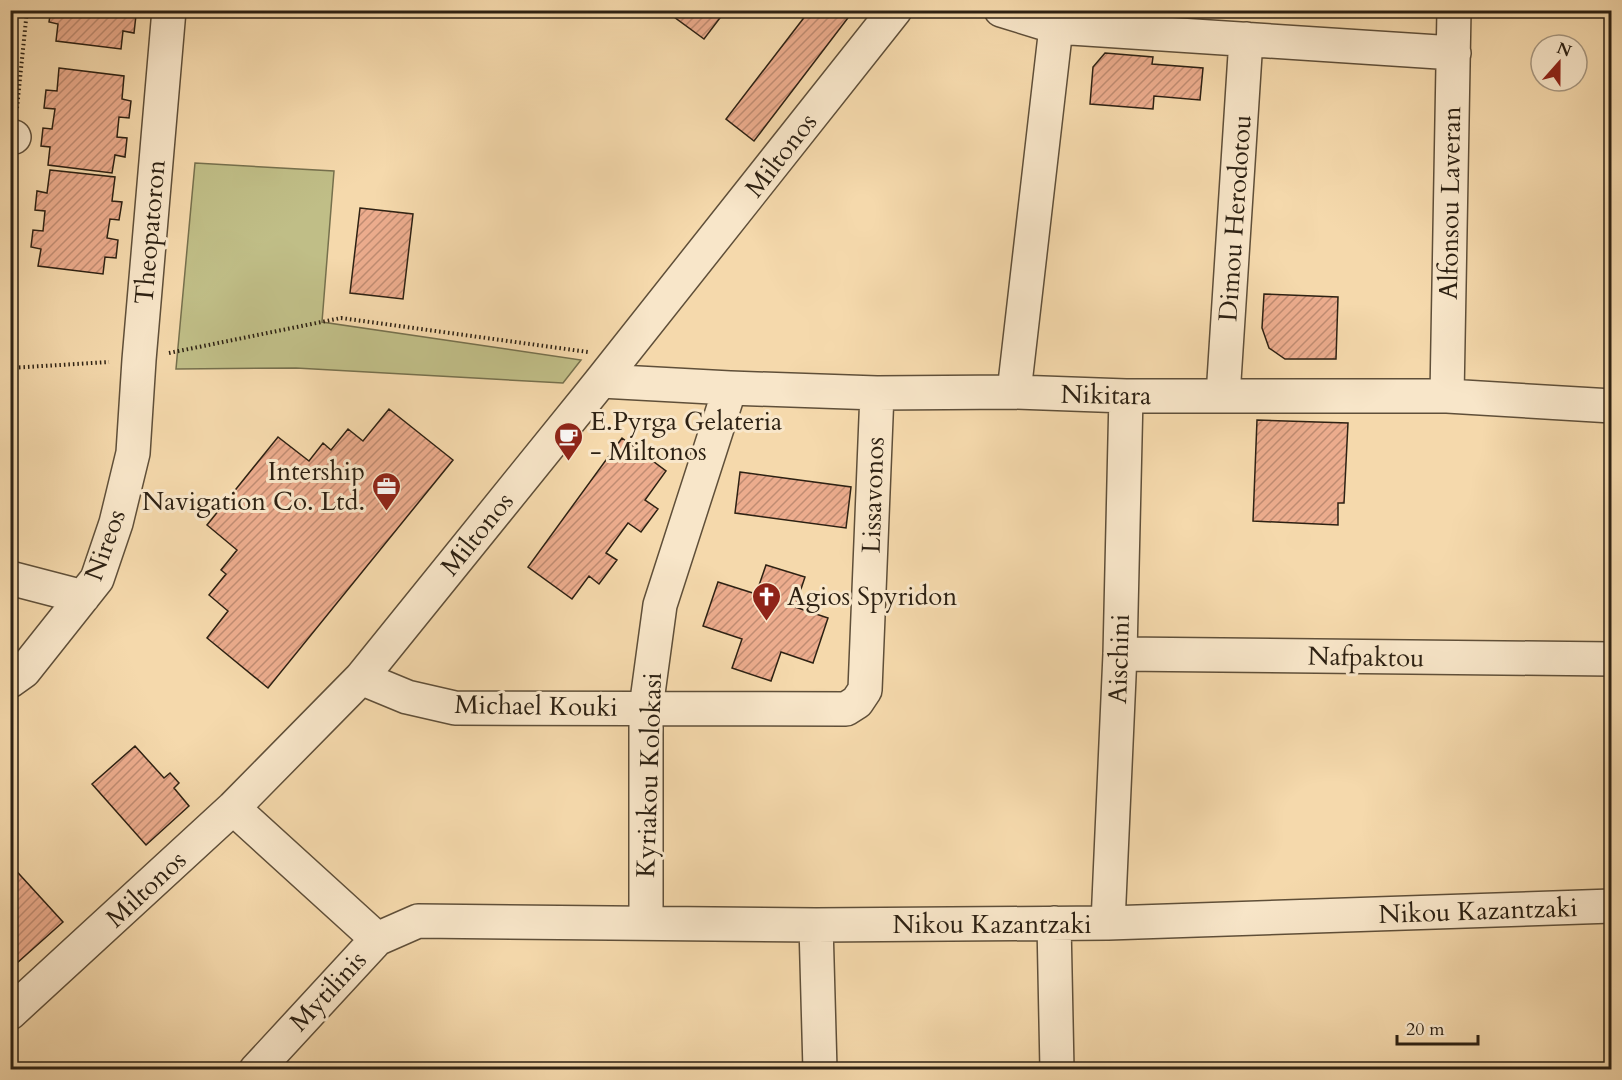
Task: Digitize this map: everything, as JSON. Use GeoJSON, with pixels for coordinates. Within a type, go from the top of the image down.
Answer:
{"type":"FeatureCollection","features":[{"type":"Feature","properties":{"kind":"street","name":"Theopatoron"},"geometry":{"type":"LineString","coordinates":[[134,453],[139,360],[169,10]]}},
{"type":"Feature","properties":{"kind":"street","name":"Miltonos"},"geometry":{"type":"LineString","coordinates":[[10,1013],[233,808],[361,678],[896,10]]}},
{"type":"Feature","properties":{"kind":"street"},"geometry":{"type":"LineString","coordinates":[[1001,10],[1056,27],[1454,53]]}},
{"type":"Feature","properties":{"kind":"street","name":"Alfonsou Laveran"},"geometry":{"type":"LineString","coordinates":[[1446,396],[1454,10]]}},
{"type":"Feature","properties":{"kind":"street"},"geometry":{"type":"LineString","coordinates":[[1014,392],[1056,27]]}},
{"type":"Feature","properties":{"kind":"street","name":"Dimou Herodotou"},"geometry":{"type":"LineString","coordinates":[[1223,396],[1246,39]]}},
{"type":"Feature","properties":{"kind":"street","name":"Nikitara"},"geometry":{"type":"LineString","coordinates":[[610,369],[730,388],[877,393],[1014,392],[1126,396],[1446,396],[1611,406]]}},
{"type":"Feature","properties":{"kind":"street","name":"Kyriakou Kolokasi"},"geometry":{"type":"LineString","coordinates":[[646,922],[646,708],[660,605],[730,388]]}},
{"type":"Feature","properties":{"kind":"street","name":"Lissavonos"},"geometry":{"type":"LineString","coordinates":[[857,702],[865,690],[877,393]]}},
{"type":"Feature","properties":{"kind":"street","name":"Aischini"},"geometry":{"type":"LineString","coordinates":[[1108,923],[1120,654],[1126,396]]}},
{"type":"Feature","properties":{"kind":"street","name":"Nireos"},"geometry":{"type":"LineString","coordinates":[[10,681],[24,671],[97,579],[116,524],[134,453]]}},
{"type":"Feature","properties":{"kind":"street"},"geometry":{"type":"LineString","coordinates":[[10,578],[83,597]]}},
{"type":"Feature","properties":{"kind":"street","name":"Nafpaktou"},"geometry":{"type":"LineString","coordinates":[[1120,654],[1611,659]]}},
{"type":"Feature","properties":{"kind":"street","name":"Michael Kouki"},"geometry":{"type":"LineString","coordinates":[[361,678],[407,697],[455,708],[846,709],[857,702]]}},
{"type":"Feature","properties":{"kind":"street"},"geometry":{"type":"LineString","coordinates":[[233,808],[377,939]]}},
{"type":"Feature","properties":{"kind":"street","name":"Nikou Kazantzaki"},"geometry":{"type":"LineString","coordinates":[[377,939],[418,921],[816,925],[1108,923],[1611,906]]}},
{"type":"Feature","properties":{"kind":"street"},"geometry":{"type":"LineString","coordinates":[[1054,923],[1057,1070]]}},
{"type":"Feature","properties":{"kind":"street"},"geometry":{"type":"LineString","coordinates":[[816,925],[820,1070]]}},
{"type":"Feature","properties":{"kind":"street","name":"Mytilinis"},"geometry":{"type":"LineString","coordinates":[[256,1070],[377,939]]}},
{"type":"Feature","properties":{"kind":"path"},"geometry":{"type":"LineString","coordinates":[[10,178],[12,137],[27,10]]}},
{"type":"Feature","properties":{"kind":"path"},"geometry":{"type":"LineString","coordinates":[[10,368],[139,360],[341,318],[610,369]]}},
{"type":"Feature","properties":{"kind":"shaded area"},"geometry":{"type":"Polygon","coordinates":[[[195,163],[334,171],[322,322],[581,360],[563,383],[296,368],[176,369],[195,163]]]}},
{"type":"Feature","properties":{"kind":"building"},"geometry":{"type":"Polygon","coordinates":[[[51,10],[126,10],[125,13],[136,15],[134,33],[123,31],[121,49],[56,41],[58,24],[49,22],[51,10]]]}},
{"type":"Feature","properties":{"kind":"building"},"geometry":{"type":"Polygon","coordinates":[[[673,10],[726,10],[704,39],[670,14],[673,10]]]}},
{"type":"Feature","properties":{"kind":"building"},"geometry":{"type":"Polygon","coordinates":[[[801,10],[854,10],[754,141],[726,119],[806,15],[801,10]]]}},
{"type":"Feature","properties":{"kind":"building"},"geometry":{"type":"Polygon","coordinates":[[[1105,53],[1153,57],[1152,64],[1203,68],[1200,100],[1154,96],[1153,109],[1090,104],[1093,67],[1105,53]]]}},
{"type":"Feature","properties":{"kind":"building"},"geometry":{"type":"Polygon","coordinates":[[[59,68],[124,76],[122,99],[131,101],[129,118],[119,117],[117,137],[127,138],[125,157],[115,155],[112,173],[48,165],[50,147],[41,146],[43,128],[52,129],[55,109],[44,108],[46,90],[57,91],[59,68]]]}},
{"type":"Feature","properties":{"kind":"building"},"geometry":{"type":"Polygon","coordinates":[[[50,170],[115,177],[112,201],[122,202],[119,220],[110,219],[107,238],[118,240],[116,258],[105,257],[103,274],[38,266],[41,249],[31,247],[33,230],[43,231],[45,211],[35,210],[37,191],[47,193],[50,170]]]}},
{"type":"Feature","properties":{"kind":"building"},"geometry":{"type":"Polygon","coordinates":[[[360,208],[413,214],[403,299],[350,293],[360,208]]]}},
{"type":"Feature","properties":{"kind":"building"},"geometry":{"type":"Polygon","coordinates":[[[1264,294],[1338,297],[1336,359],[1285,359],[1269,348],[1262,328],[1264,294]]]}},
{"type":"Feature","properties":{"kind":"building"},"geometry":{"type":"Polygon","coordinates":[[[389,409],[453,460],[268,688],[207,638],[228,611],[209,595],[226,574],[221,570],[237,550],[207,525],[278,437],[309,461],[323,443],[331,450],[348,429],[363,441],[389,409]]]}},
{"type":"Feature","properties":{"kind":"building"},"geometry":{"type":"Polygon","coordinates":[[[1257,420],[1348,423],[1344,503],[1338,503],[1338,525],[1253,521],[1257,420]]]}},
{"type":"Feature","properties":{"kind":"building"},"geometry":{"type":"Polygon","coordinates":[[[622,438],[666,471],[645,500],[658,509],[641,532],[628,523],[606,553],[617,560],[599,584],[589,576],[572,599],[528,567],[622,438]]]}},
{"type":"Feature","properties":{"kind":"building"},"geometry":{"type":"Polygon","coordinates":[[[740,472],[851,487],[846,528],[735,513],[740,472]]]}},
{"type":"Feature","properties":{"kind":"building","name":"Agios Spyridon"},"geometry":{"type":"Polygon","coordinates":[[[766,565],[805,577],[795,607],[828,618],[813,663],[781,652],[771,681],[732,668],[742,639],[703,626],[718,582],[756,594],[766,565]]]}},
{"type":"Feature","properties":{"kind":"building"},"geometry":{"type":"Polygon","coordinates":[[[135,746],[164,778],[170,773],[179,783],[174,788],[189,806],[146,845],[92,784],[135,746]]]}},
{"type":"Feature","properties":{"kind":"building"},"geometry":{"type":"Polygon","coordinates":[[[10,864],[63,922],[17,963],[10,956],[10,864]]]}},
{"type":"Feature","properties":{"kind":"place","name":"E.Pyrga Gelateria - Miltonos"},"geometry":{"type":"Point","coordinates":[569,462]}},
{"type":"Feature","properties":{"kind":"place","name":"Intership Navigation Co. Ltd."},"geometry":{"type":"Point","coordinates":[386,512]}},
{"type":"Feature","properties":{"kind":"place","name":"Agios Spyridon"},"geometry":{"type":"Point","coordinates":[766,622]}}]}
